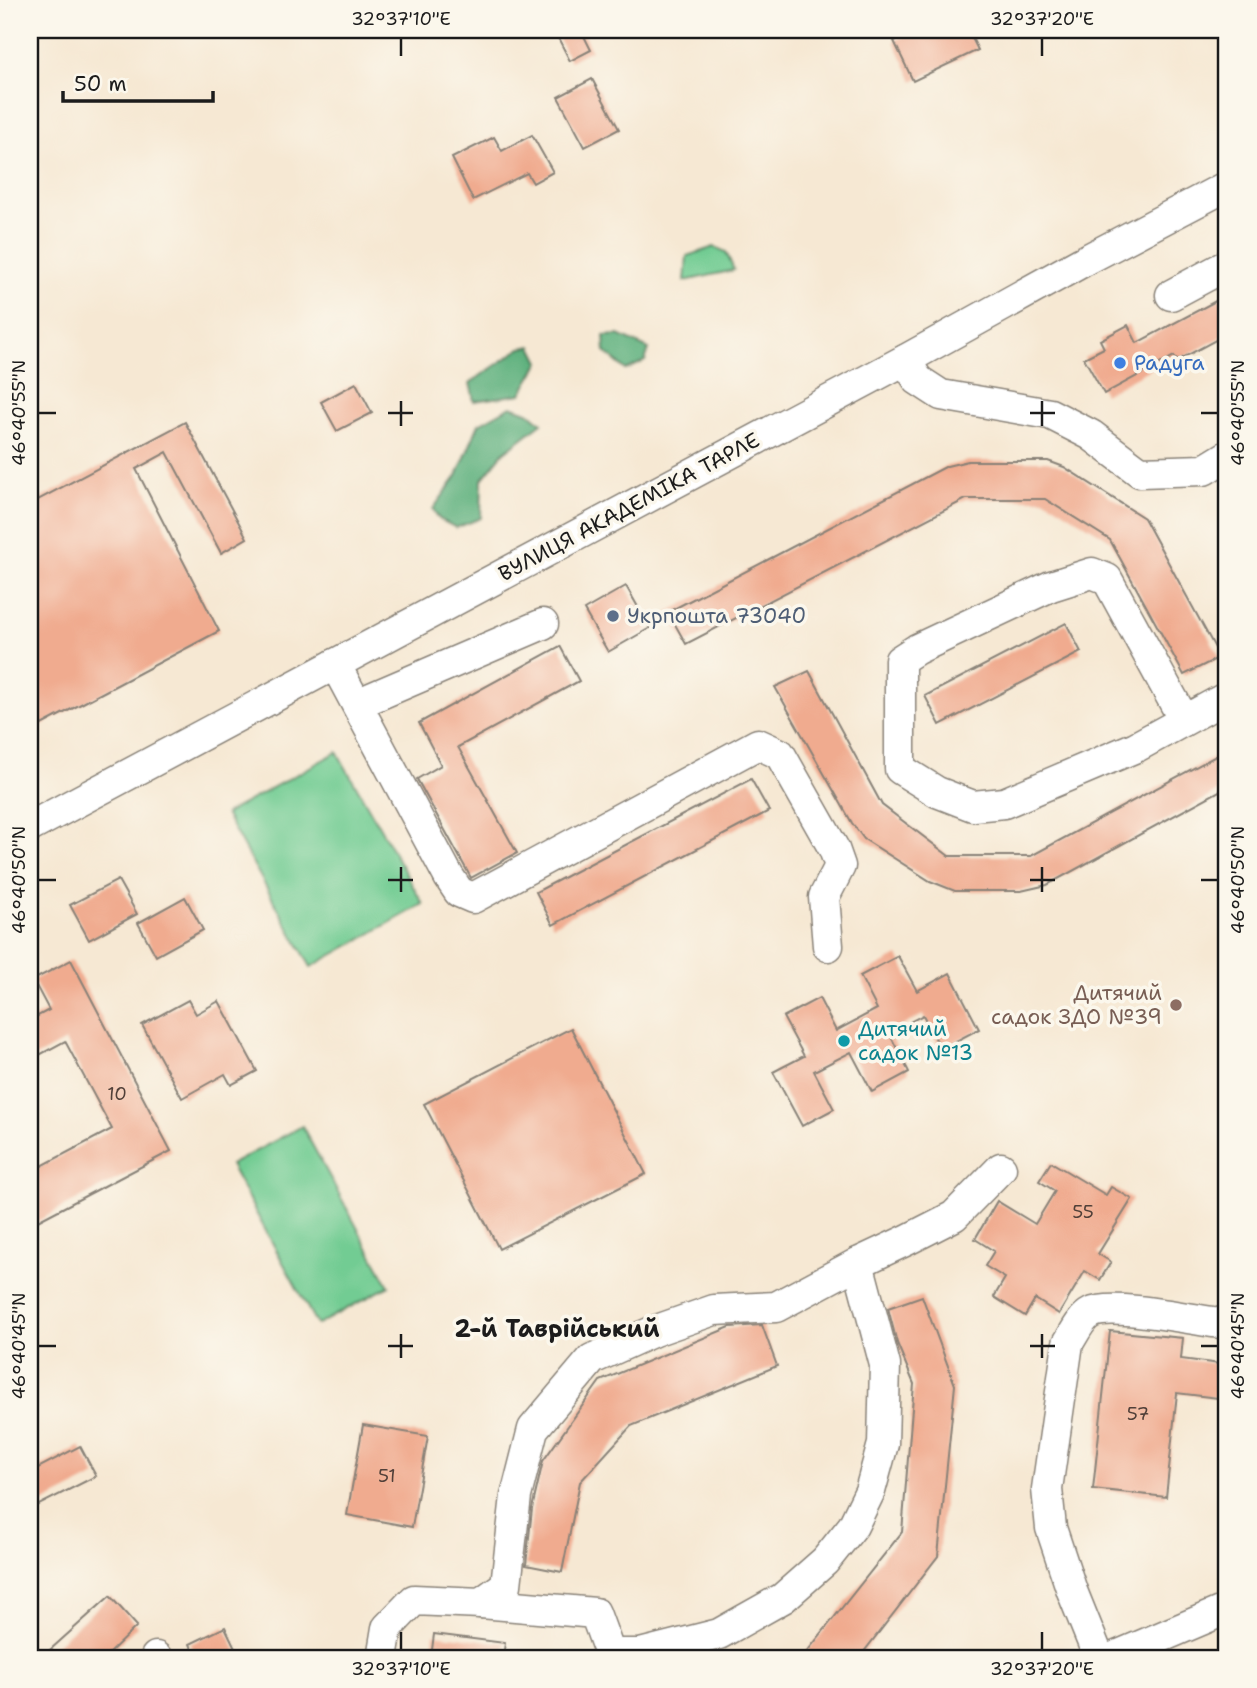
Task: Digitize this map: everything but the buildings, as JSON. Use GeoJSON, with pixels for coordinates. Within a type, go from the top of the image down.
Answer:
{"type":"FeatureCollection","features":[{"type":"Feature","properties":{"kind":"street","name":"ВУЛИЦЯ АКАДЕМІКА ТАРЛЕ"},"geometry":{"type":"LineString","coordinates":[[30,827],[1227,186]]}},
{"type":"Feature","properties":{"kind":"street"},"geometry":{"type":"LineString","coordinates":[[1171,295],[1227,265]]}},
{"type":"Feature","properties":{"kind":"street"},"geometry":{"type":"LineString","coordinates":[[905,360],[918,380],[941,396],[1050,414],[1091,435],[1140,472],[1204,470],[1227,456]]}},
{"type":"Feature","properties":{"kind":"street"},"geometry":{"type":"LineString","coordinates":[[1184,720],[1107,579],[1092,573],[1040,591],[917,649],[900,660],[900,769],[937,792],[973,806],[1004,803],[1136,747],[1227,696]]}},
{"type":"Feature","properties":{"kind":"street"},"geometry":{"type":"LineString","coordinates":[[357,704],[543,624]]}},
{"type":"Feature","properties":{"kind":"street"},"geometry":{"type":"LineString","coordinates":[[335,664],[449,877],[458,892],[473,898],[758,744],[780,754],[841,866],[824,897],[828,946]]}},
{"type":"Feature","properties":{"kind":"street"},"geometry":{"type":"LineString","coordinates":[[481,1603],[506,1585],[516,1496],[533,1429],[592,1359],[654,1331],[714,1310],[776,1307],[954,1216],[1002,1168]]}},
{"type":"Feature","properties":{"kind":"street"},"geometry":{"type":"LineString","coordinates":[[382,1658],[387,1628],[414,1600],[595,1613],[610,1654],[640,1654],[719,1634],[783,1598],[825,1561],[853,1526],[870,1491],[883,1444],[885,1365],[858,1263]]}},
{"type":"Feature","properties":{"kind":"street"},"geometry":{"type":"LineString","coordinates":[[1099,1658],[1072,1591],[1051,1528],[1047,1489],[1068,1343],[1090,1314],[1114,1309],[1227,1324]]}},
{"type":"Feature","properties":{"kind":"street"},"geometry":{"type":"LineString","coordinates":[[1112,1658],[1227,1609]]}},
{"type":"Feature","properties":{"kind":"green space"},"geometry":{"type":"Polygon","coordinates":[[[714,247],[726,252],[734,270],[685,281],[687,256],[714,247]]]}},
{"type":"Feature","properties":{"kind":"green space"},"geometry":{"type":"Polygon","coordinates":[[[619,335],[649,349],[645,361],[626,370],[605,352],[604,336],[619,335]]]}},
{"type":"Feature","properties":{"kind":"green space"},"geometry":{"type":"Polygon","coordinates":[[[532,346],[540,362],[521,394],[474,401],[470,383],[521,348],[532,346]]]}},
{"type":"Feature","properties":{"kind":"green space"},"geometry":{"type":"Polygon","coordinates":[[[511,406],[530,413],[542,423],[503,453],[482,479],[481,518],[456,528],[439,519],[433,509],[457,476],[479,424],[511,406]]]}},
{"type":"Feature","properties":{"kind":"green space"},"geometry":{"type":"Polygon","coordinates":[[[337,752],[423,904],[311,967],[225,814],[337,752]]]}},
{"type":"Feature","properties":{"kind":"green space"},"geometry":{"type":"Polygon","coordinates":[[[302,1126],[389,1286],[317,1325],[230,1165],[302,1126]]]}},
{"type":"Feature","properties":{"kind":"place","name":"Радуга"},"geometry":{"type":"Point","coordinates":[1120,363]}},
{"type":"Feature","properties":{"kind":"place","name":"Укрпошта 73040"},"geometry":{"type":"Point","coordinates":[613,616]}},
{"type":"Feature","properties":{"kind":"place","name":"Дитячий садок ЗДО №39"},"geometry":{"type":"Point","coordinates":[1176,1005]}},
{"type":"Feature","properties":{"kind":"place","name":"Дитячий садок №13"},"geometry":{"type":"Point","coordinates":[844,1041]}},
{"type":"Feature","properties":{"kind":"district","name":"2-й Таврійський"},"geometry":{"type":"Point","coordinates":[557,1329]}}]}
